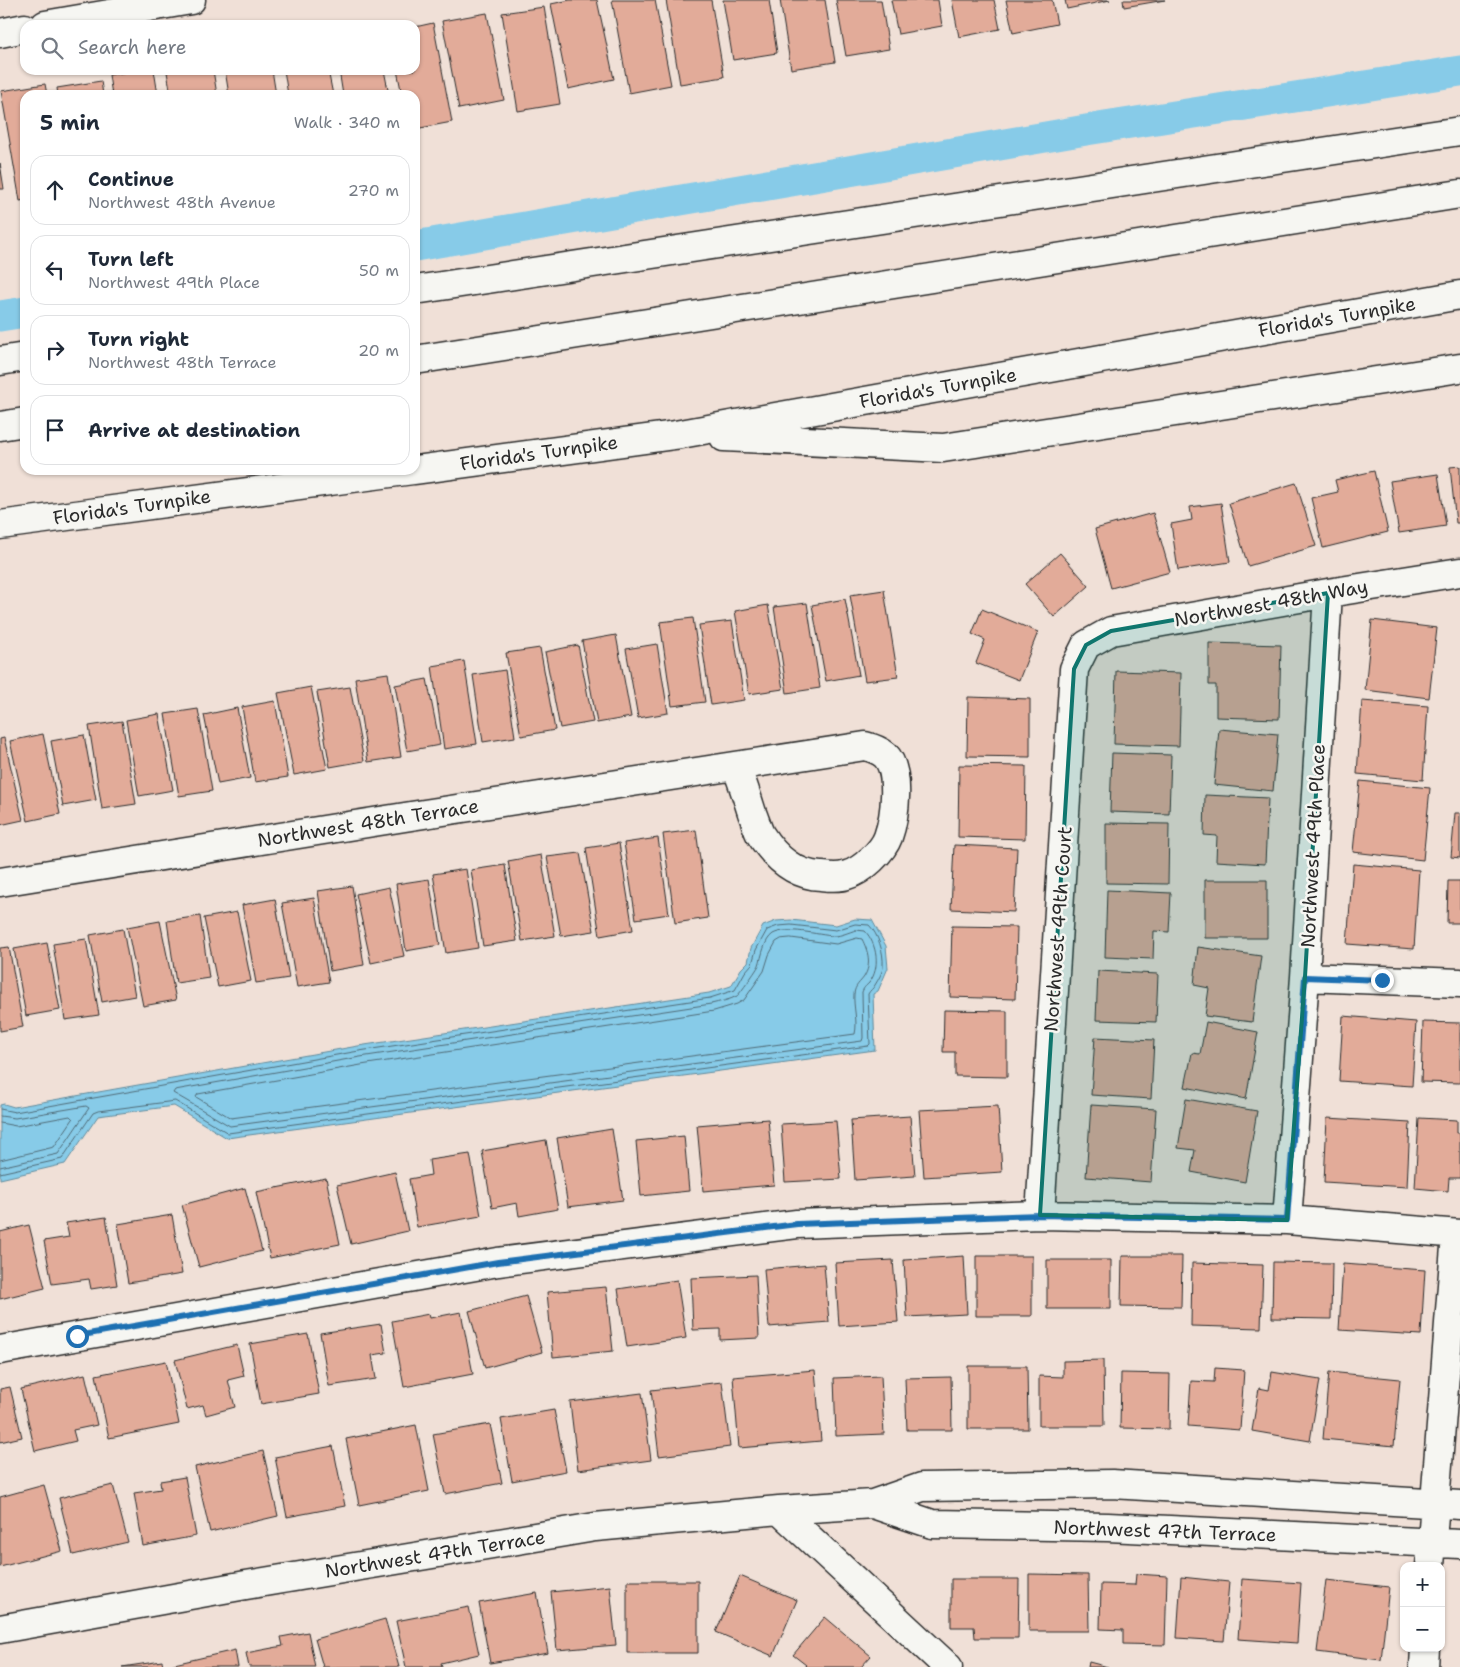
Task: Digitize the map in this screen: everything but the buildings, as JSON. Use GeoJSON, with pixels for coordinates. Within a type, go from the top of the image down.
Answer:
{"type":"FeatureCollection","features":[{"type":"Feature","properties":{"kind":"main road"},"geometry":{"type":"LineString","coordinates":[[73,20],[191,0]]}},
{"type":"Feature","properties":{"kind":"main road"},"geometry":{"type":"LineString","coordinates":[[0,33],[20,29]]}},
{"type":"Feature","properties":{"kind":"main road"},"geometry":{"type":"LineString","coordinates":[[420,289],[1460,131]]}},
{"type":"Feature","properties":{"kind":"main road"},"geometry":{"type":"LineString","coordinates":[[420,359],[1460,194]]}},
{"type":"Feature","properties":{"kind":"main road","name":"Florida's Turnpike"},"geometry":{"type":"LineString","coordinates":[[420,469],[675,435],[1460,295]]}},
{"type":"Feature","properties":{"kind":"main road"},"geometry":{"type":"LineString","coordinates":[[0,361],[20,358]]}},
{"type":"Feature","properties":{"kind":"main road"},"geometry":{"type":"LineString","coordinates":[[675,435],[943,448],[1460,368]]}},
{"type":"Feature","properties":{"kind":"main road"},"geometry":{"type":"LineString","coordinates":[[0,426],[20,423]]}},
{"type":"Feature","properties":{"kind":"main road","name":"Florida's Turnpike"},"geometry":{"type":"LineString","coordinates":[[0,525],[376,475]]}},
{"type":"Feature","properties":{"kind":"main road","name":"Northwest 48th Way"},"geometry":{"type":"LineString","coordinates":[[1086,645],[1111,631],[1460,572]]}},
{"type":"Feature","properties":{"kind":"main road","name":"Northwest 49th Place"},"geometry":{"type":"LineString","coordinates":[[1287,1220],[1305,977],[1328,593]]}},
{"type":"Feature","properties":{"kind":"main road","name":"Northwest 49th Court"},"geometry":{"type":"LineString","coordinates":[[1040,1215],[1074,669],[1086,645]]}},
{"type":"Feature","properties":{"kind":"main road","name":"Northwest 48th Terrace"},"geometry":{"type":"LineString","coordinates":[[0,882],[412,816],[865,746],[876,749],[886,756],[894,769],[894,815],[888,838],[877,854],[863,867],[847,875],[830,877],[811,876],[792,868],[773,852],[759,832],[736,766]]}},
{"type":"Feature","properties":{"kind":"main road"},"geometry":{"type":"LineString","coordinates":[[1305,977],[1460,983]]}},
{"type":"Feature","properties":{"kind":"main road"},"geometry":{"type":"LineString","coordinates":[[0,1350],[508,1261],[797,1224],[1040,1215],[1287,1220],[1458,1234],[1447,1504],[1430,1554]]}},
{"type":"Feature","properties":{"kind":"main road","name":"Northwest 47th Terrace"},"geometry":{"type":"LineString","coordinates":[[0,1629],[246,1585],[595,1527],[779,1510],[873,1504],[922,1487],[1112,1484],[1447,1504]]}},
{"type":"Feature","properties":{"kind":"main road","name":"Northwest 47th Terrace"},"geometry":{"type":"LineString","coordinates":[[873,1504],[932,1524],[1108,1527],[1430,1554],[1460,1544]]}},
{"type":"Feature","properties":{"kind":"main road"},"geometry":{"type":"LineString","coordinates":[[779,1510],[948,1667]]}},
{"type":"Feature","properties":{"kind":"main road"},"geometry":{"type":"LineString","coordinates":[[1424,1667],[1425,1652]]}},
{"type":"Feature","properties":{"kind":"highlighted area"},"geometry":{"type":"Polygon","coordinates":[[[1328,593],[1305,977],[1287,1220],[1040,1215],[1074,669],[1086,645],[1111,631],[1328,593]]]}},
{"type":"Feature","properties":{"kind":"water"},"geometry":{"type":"Polygon","coordinates":[[[855,919],[872,920],[886,946],[888,968],[878,991],[873,994],[875,1050],[227,1138],[174,1106],[98,1116],[65,1164],[0,1179],[0,1105],[4,1104],[14,1107],[358,1046],[709,993],[731,986],[741,969],[748,962],[751,948],[763,926],[776,921],[791,920],[836,925],[855,919]]]}},
{"type":"Feature","properties":{"kind":"waterway"},"geometry":{"type":"LineString","coordinates":[[420,245],[1086,130],[1460,71]]}},
{"type":"Feature","properties":{"kind":"waterway"},"geometry":{"type":"LineString","coordinates":[[0,316],[20,313]]}},
{"type":"Feature","properties":{"kind":"route"},"geometry":{"type":"LineString","coordinates":[[77,1336],[498,1262],[797,1224],[1040,1215],[1287,1220],[1305,977],[1382,980]]}}]}
